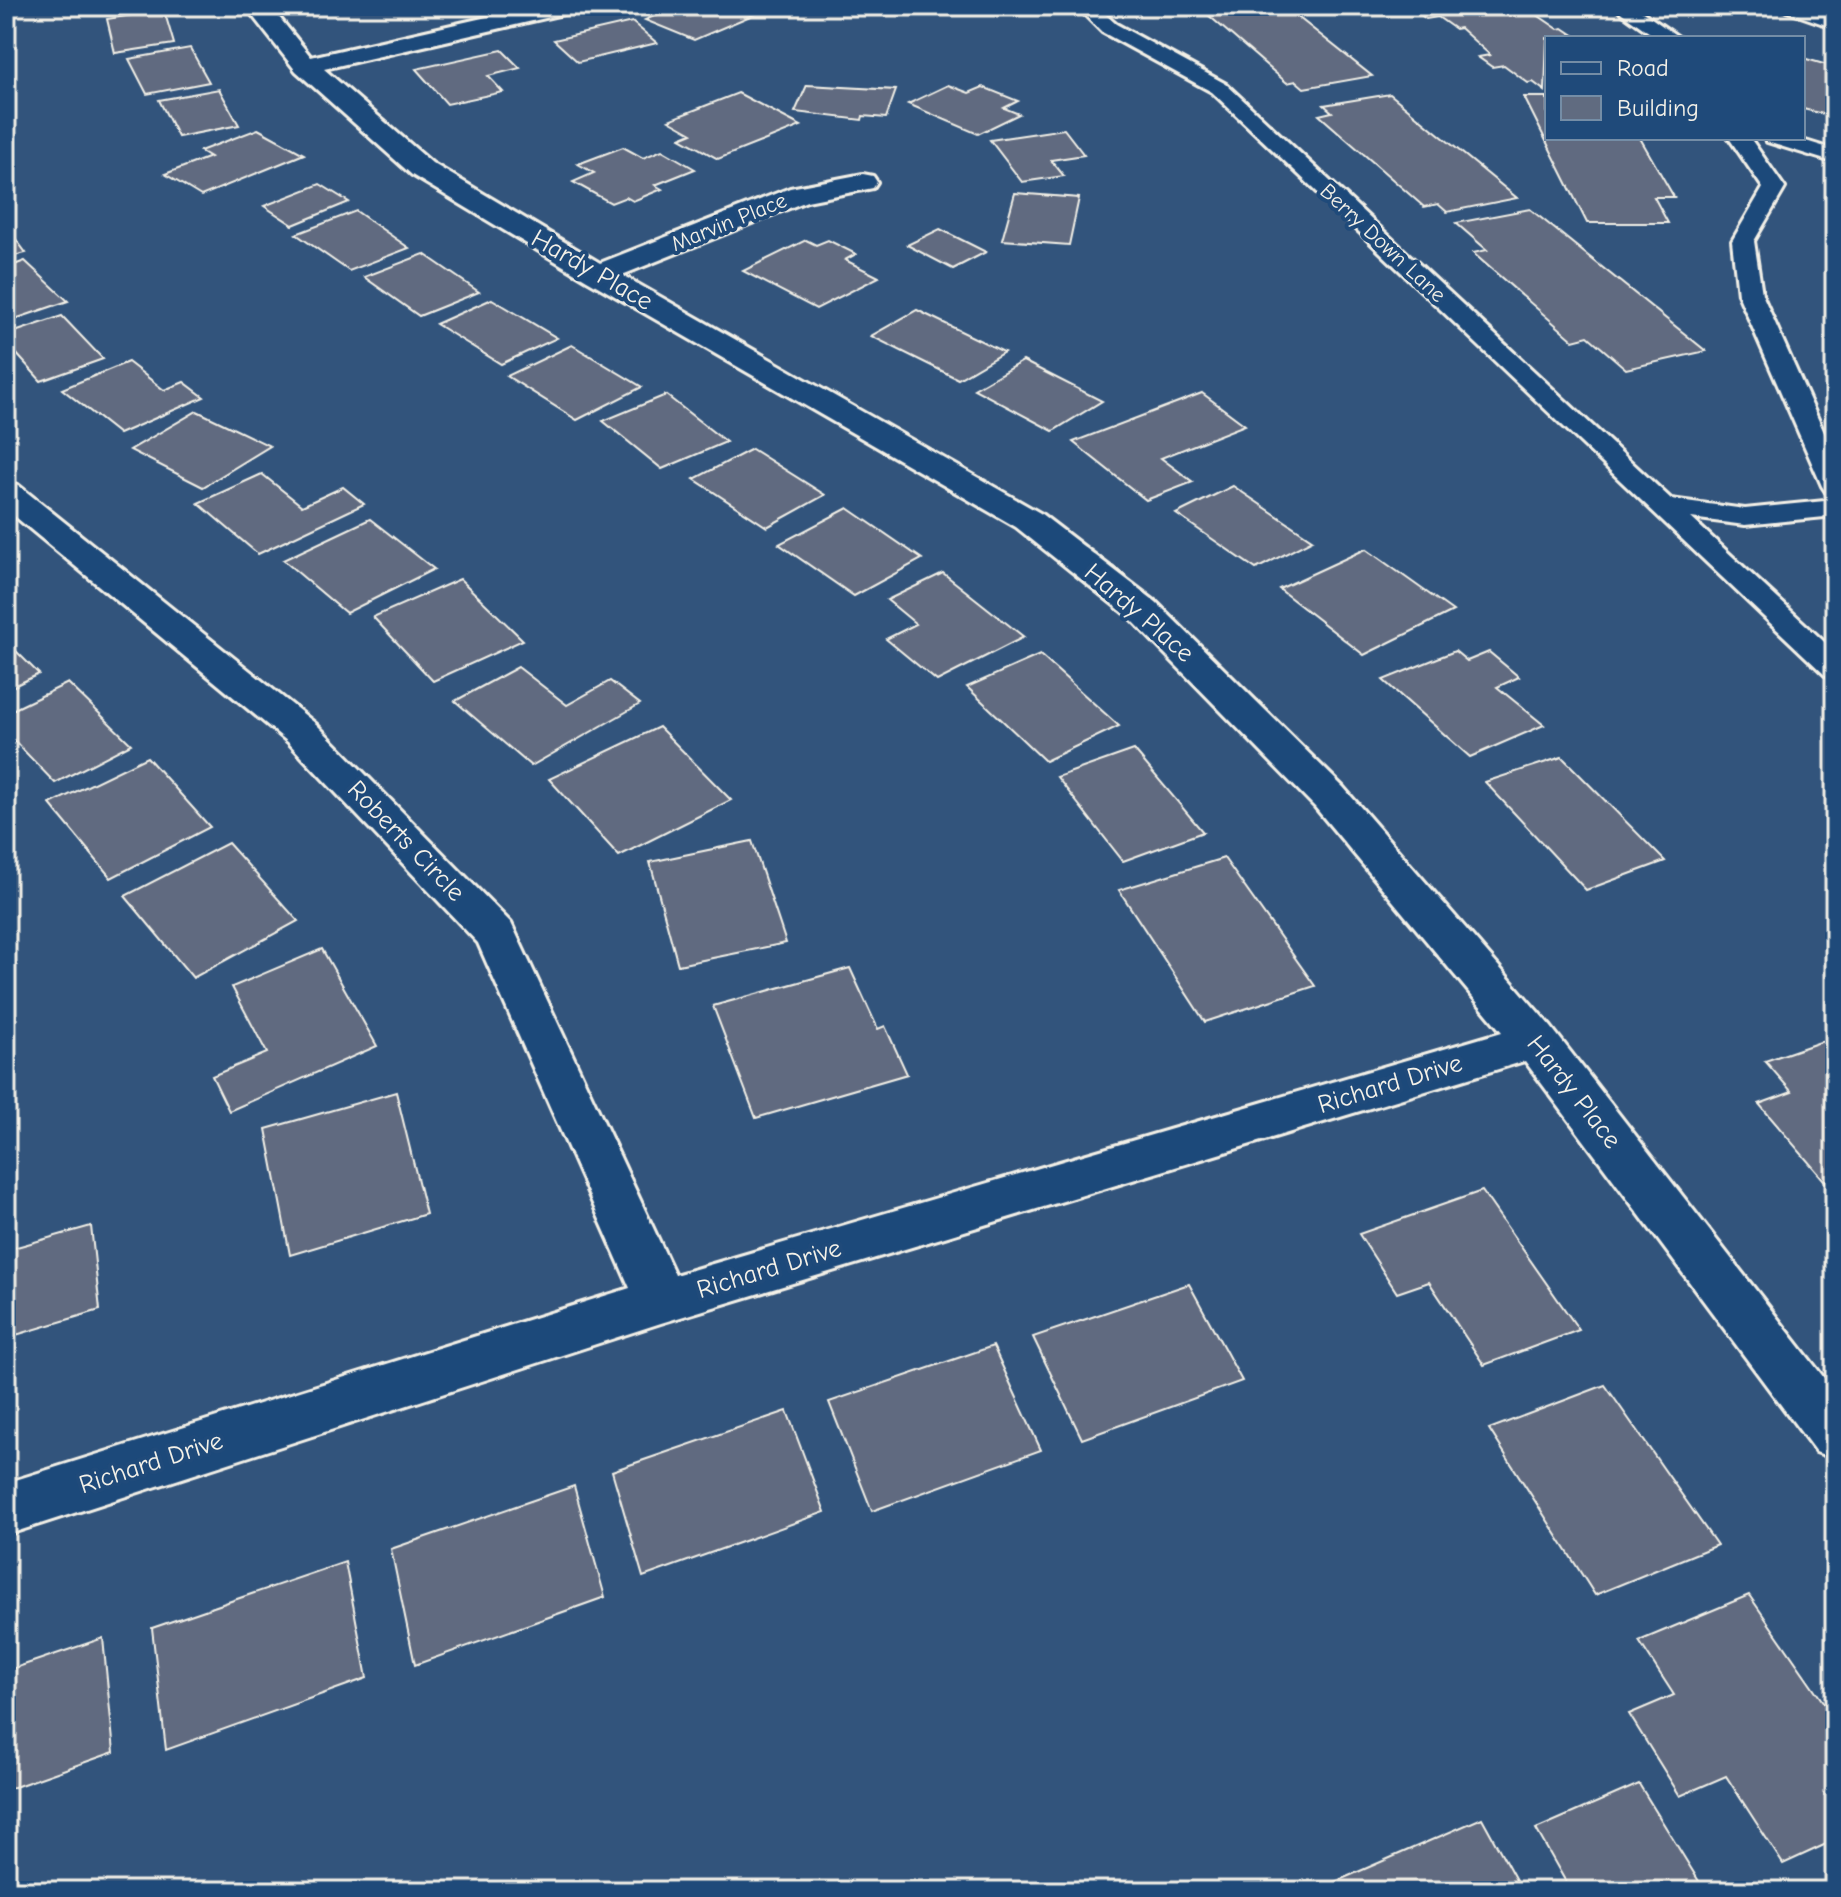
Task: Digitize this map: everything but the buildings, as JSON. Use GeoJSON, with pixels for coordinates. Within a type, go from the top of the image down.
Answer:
{"type":"FeatureCollection","features":[{"type":"Feature","properties":{"kind":"street","name":"Hardy Place"},"geometry":{"type":"LineString","coordinates":[[257,6],[305,66],[422,169],[598,274],[1028,520],[1143,610],[1329,797],[1535,1040],[1835,1434]]}},
{"type":"Feature","properties":{"kind":"street"},"geometry":{"type":"LineString","coordinates":[[305,66],[567,6]]}},
{"type":"Feature","properties":{"kind":"street"},"geometry":{"type":"LineString","coordinates":[[1795,6],[1835,21]]}},
{"type":"Feature","properties":{"kind":"street","name":"Marvin Place"},"geometry":{"type":"LineString","coordinates":[[598,274],[800,194],[863,182]]}},
{"type":"Feature","properties":{"kind":"street","name":"Roberts Circle"},"geometry":{"type":"LineString","coordinates":[[6,492],[302,733],[496,934],[661,1301]]}},
{"type":"Feature","properties":{"kind":"street","name":"Richard Drive"},"geometry":{"type":"LineString","coordinates":[[6,1509],[661,1301],[1535,1040]]}},
{"type":"Feature","properties":{"kind":"lane","name":"Berry Down Lane"},"geometry":{"type":"LineString","coordinates":[[1085,6],[1109,28],[1219,88],[1835,668]]}},
{"type":"Feature","properties":{"kind":"lane"},"geometry":{"type":"LineString","coordinates":[[1621,6],[1667,36]]}},
{"type":"Feature","properties":{"kind":"lane"},"geometry":{"type":"LineString","coordinates":[[1740,140],[1774,188],[1743,241],[1750,294],[1835,486]]}},
{"type":"Feature","properties":{"kind":"lane"},"geometry":{"type":"LineString","coordinates":[[1780,140],[1835,157]]}},
{"type":"Feature","properties":{"kind":"lane"},"geometry":{"type":"LineString","coordinates":[[1663,506],[1745,517],[1835,508]]}}]}
